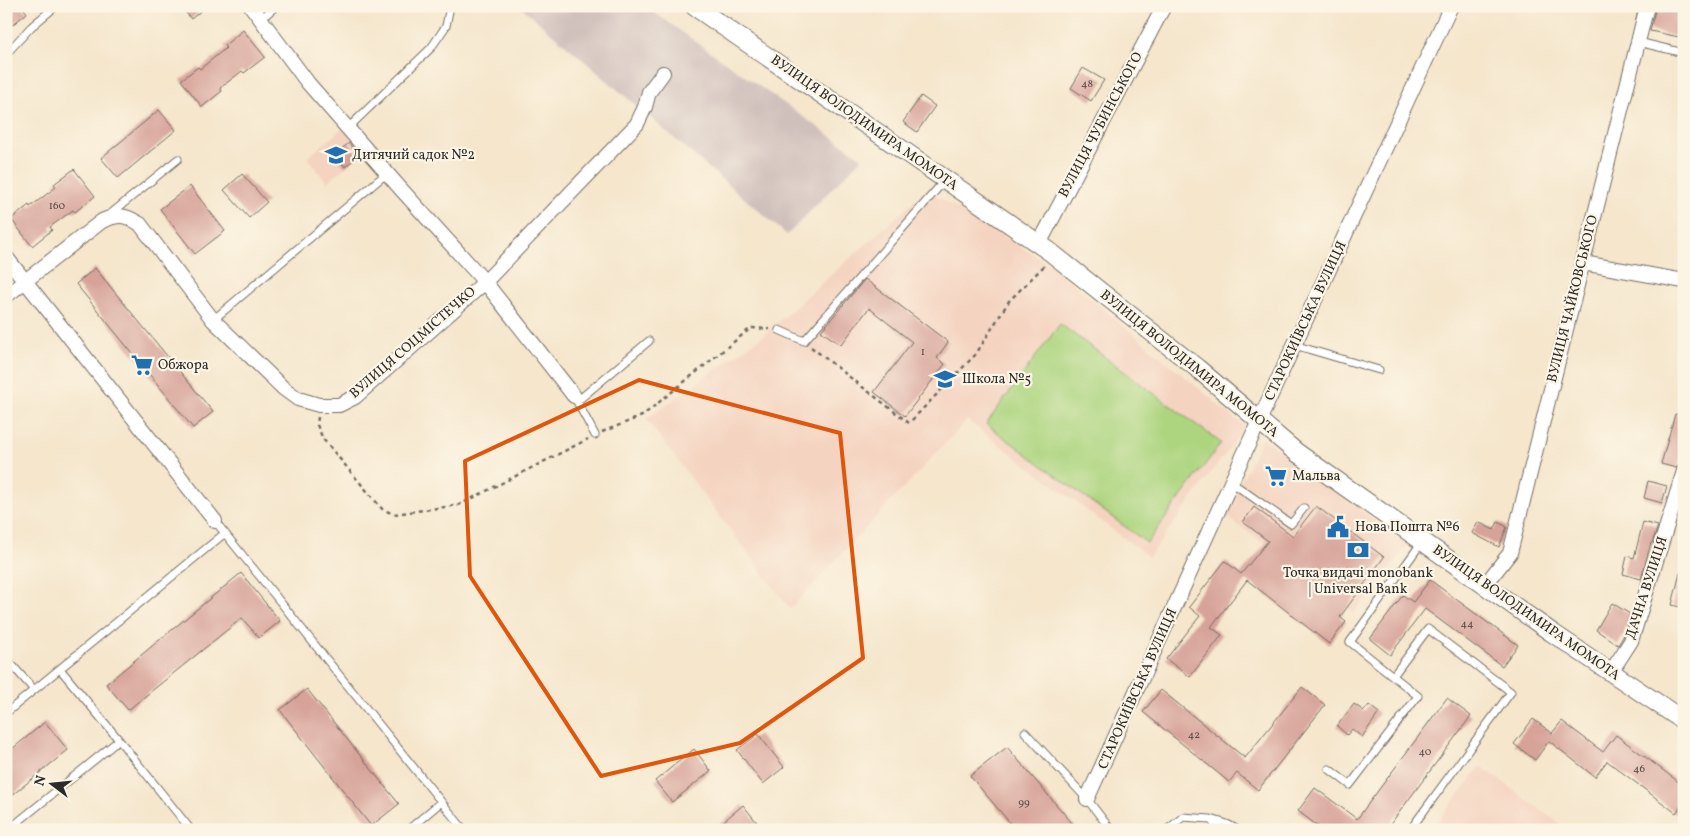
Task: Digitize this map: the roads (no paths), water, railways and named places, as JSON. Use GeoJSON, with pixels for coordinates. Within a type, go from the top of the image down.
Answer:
{"type":"FeatureCollection","features":[{"type":"Feature","properties":{"kind":"street","name":"ВУЛИЦЯ СОЦМІСТЕЧКО"},"geometry":{"type":"LineString","coordinates":[[251,6],[308,83],[485,282],[574,396]]}},
{"type":"Feature","properties":{"kind":"street","name":"ВУЛИЦЯ ВОЛОДИМИРА МОМОТА"},"geometry":{"type":"LineString","coordinates":[[694,6],[1039,244],[1197,368],[1296,452],[1484,585],[1684,722]]}},
{"type":"Feature","properties":{"kind":"street","name":"ВУЛИЦЯ ЧУБИНСЬКОГО"},"geometry":{"type":"LineString","coordinates":[[1039,244],[1164,6]]}},
{"type":"Feature","properties":{"kind":"street","name":"СТАРОКИЇВСЬКА ВУЛИЦЯ"},"geometry":{"type":"LineString","coordinates":[[1087,800],[1231,482],[1451,6]]}},
{"type":"Feature","properties":{"kind":"street","name":"ВУЛИЦЯ ЧАЙКОВСЬКОГО"},"geometry":{"type":"LineString","coordinates":[[1484,585],[1510,553],[1647,6]]}},
{"type":"Feature","properties":{"kind":"street","name":"ВУЛИЦЯ СОЦМІСТЕЧКО"},"geometry":{"type":"LineString","coordinates":[[102,220],[117,215],[129,217],[140,224],[214,320],[283,388],[298,399],[319,405],[339,405],[355,397],[485,282],[637,124],[649,92],[663,73]]}},
{"type":"Feature","properties":{"kind":"street"},"geometry":{"type":"LineString","coordinates":[[6,296],[102,220]]}},
{"type":"Feature","properties":{"kind":"street"},"geometry":{"type":"LineString","coordinates":[[6,258],[215,522]]}},
{"type":"Feature","properties":{"kind":"street"},"geometry":{"type":"LineString","coordinates":[[1583,263],[1684,281]]}},
{"type":"Feature","properties":{"kind":"street","name":"ДАЧНА ВУЛИЦЯ"},"geometry":{"type":"LineString","coordinates":[[1610,672],[1631,641],[1684,470]]}},
{"type":"Feature","properties":{"kind":"lane"},"geometry":{"type":"LineString","coordinates":[[6,54],[31,27],[56,6]]}},
{"type":"Feature","properties":{"kind":"lane"},"geometry":{"type":"LineString","coordinates":[[261,19],[276,6]]}},
{"type":"Feature","properties":{"kind":"lane"},"geometry":{"type":"LineString","coordinates":[[348,128],[431,48],[446,26],[450,6]]}},
{"type":"Feature","properties":{"kind":"lane"},"geometry":{"type":"LineString","coordinates":[[1638,42],[1684,53]]}},
{"type":"Feature","properties":{"kind":"lane"},"geometry":{"type":"LineString","coordinates":[[102,220],[178,159]]}},
{"type":"Feature","properties":{"kind":"lane"},"geometry":{"type":"LineString","coordinates":[[214,320],[387,173]]}},
{"type":"Feature","properties":{"kind":"lane"},"geometry":{"type":"LineString","coordinates":[[780,330],[804,342],[946,180]]}},
{"type":"Feature","properties":{"kind":"lane"},"geometry":{"type":"LineString","coordinates":[[574,396],[581,398],[649,340]]}},
{"type":"Feature","properties":{"kind":"lane"},"geometry":{"type":"LineString","coordinates":[[1294,345],[1379,370]]}},
{"type":"Feature","properties":{"kind":"lane"},"geometry":{"type":"LineString","coordinates":[[574,396],[595,435]]}},
{"type":"Feature","properties":{"kind":"lane"},"geometry":{"type":"LineString","coordinates":[[1231,482],[1291,524],[1304,508]]}},
{"type":"Feature","properties":{"kind":"lane"},"geometry":{"type":"LineString","coordinates":[[215,522],[464,830]]}},
{"type":"Feature","properties":{"kind":"lane"},"geometry":{"type":"LineString","coordinates":[[6,713],[225,533]]}},
{"type":"Feature","properties":{"kind":"lane"},"geometry":{"type":"LineString","coordinates":[[1329,769],[1350,785],[1418,696],[1350,642],[1422,541]]}},
{"type":"Feature","properties":{"kind":"lane"},"geometry":{"type":"LineString","coordinates":[[1393,676],[1428,629],[1511,692],[1410,830]]}},
{"type":"Feature","properties":{"kind":"lane"},"geometry":{"type":"LineString","coordinates":[[6,658],[34,690]]}},
{"type":"Feature","properties":{"kind":"lane"},"geometry":{"type":"LineString","coordinates":[[60,669],[120,740],[191,830]]}},
{"type":"Feature","properties":{"kind":"lane"},"geometry":{"type":"LineString","coordinates":[[1025,732],[1087,800],[1111,830]]}},
{"type":"Feature","properties":{"kind":"lane"},"geometry":{"type":"LineString","coordinates":[[8,830],[120,740]]}},
{"type":"Feature","properties":{"kind":"lane"},"geometry":{"type":"LineString","coordinates":[[408,830],[441,802]]}},
{"type":"Feature","properties":{"kind":"lane"},"geometry":{"type":"LineString","coordinates":[[1168,830],[1183,817],[1210,819],[1227,824],[1238,830]]}},
{"type":"Feature","properties":{"kind":"lane"},"geometry":{"type":"LineString","coordinates":[[1210,819],[1219,830]]}},
{"type":"Feature","properties":{"kind":"place","name":"Дитячий садок №2"},"geometry":{"type":"Point","coordinates":[336,155]}},
{"type":"Feature","properties":{"kind":"place","name":"Обжора"},"geometry":{"type":"Point","coordinates":[142,365]}},
{"type":"Feature","properties":{"kind":"place","name":"Школа №5"},"geometry":{"type":"Point","coordinates":[945,379]}},
{"type":"Feature","properties":{"kind":"place","name":"Мальва"},"geometry":{"type":"Point","coordinates":[1276,476]}},
{"type":"Feature","properties":{"kind":"place","name":"Нова Пошта №6"},"geometry":{"type":"Point","coordinates":[1338,527]}},
{"type":"Feature","properties":{"kind":"place","name":"Точка видачі monobank | Universal Bank"},"geometry":{"type":"Point","coordinates":[1358,550]}}]}
